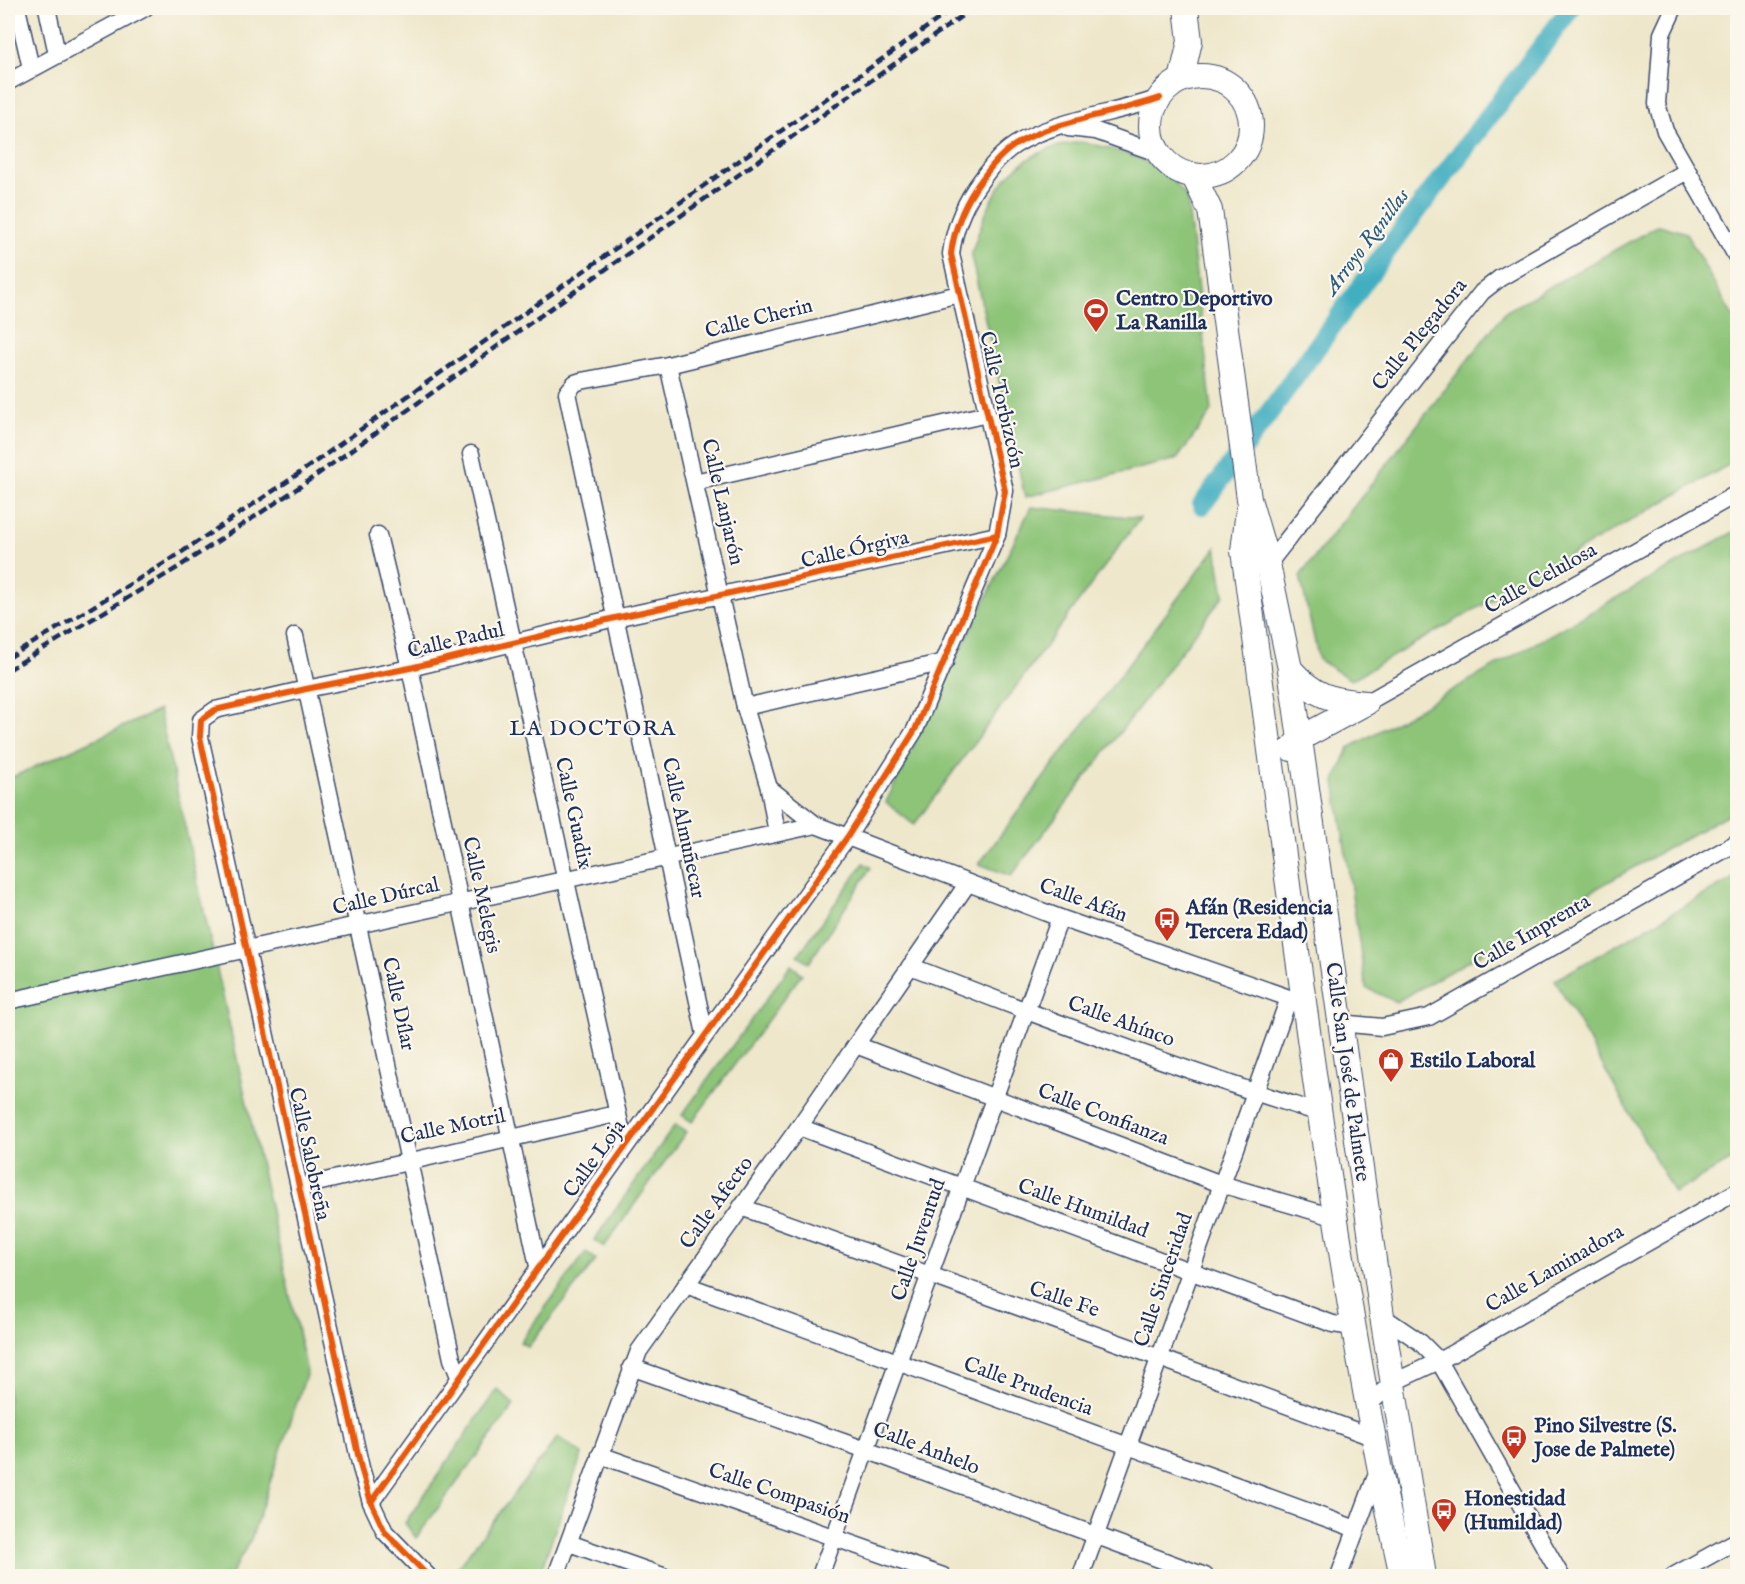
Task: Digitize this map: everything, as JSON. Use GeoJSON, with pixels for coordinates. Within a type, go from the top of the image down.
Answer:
{"type":"FeatureCollection","features":[{"type":"Feature","properties":{"kind":"street"},"geometry":{"type":"LineString","coordinates":[[17,8],[31,68]]}},
{"type":"Feature","properties":{"kind":"street"},"geometry":{"type":"LineString","coordinates":[[47,8],[57,54]]}},
{"type":"Feature","properties":{"kind":"street"},"geometry":{"type":"LineString","coordinates":[[8,82],[145,8]]}},
{"type":"Feature","properties":{"kind":"street"},"geometry":{"type":"LineString","coordinates":[[1181,80],[1190,40],[1186,8]]}},
{"type":"Feature","properties":{"kind":"street"},"geometry":{"type":"LineString","coordinates":[[1674,8],[1662,34],[1657,105],[1665,131],[1737,260]]}},
{"type":"Feature","properties":{"kind":"street"},"geometry":{"type":"LineString","coordinates":[[1190,40],[1210,76]]}},
{"type":"Feature","properties":{"kind":"street"},"geometry":{"type":"LineString","coordinates":[[1195,75],[1210,76],[1225,82],[1237,91],[1246,104],[1251,119],[1250,135],[1245,150],[1235,162],[1208,177],[1180,171],[1160,154],[1151,126],[1160,98],[1181,80],[1195,75]]}},
{"type":"Feature","properties":{"kind":"street","name":"Calle Torbizcón"},"geometry":{"type":"LineString","coordinates":[[848,836],[915,730],[997,535],[1005,491],[951,254],[954,237],[966,203],[988,170],[1014,146],[1030,137],[1160,98]]}},
{"type":"Feature","properties":{"kind":"street","name":"Calle Torbizcón"},"geometry":{"type":"LineString","coordinates":[[1062,127],[1096,131],[1160,154]]}},
{"type":"Feature","properties":{"kind":"street","name":"Calle San José de Palmete"},"geometry":{"type":"LineString","coordinates":[[1210,210],[1222,171]]}},
{"type":"Feature","properties":{"kind":"street","name":"Calle Plegadora"},"geometry":{"type":"LineString","coordinates":[[1268,564],[1482,292],[1500,278],[1687,171]]}},
{"type":"Feature","properties":{"kind":"street","name":"Calle San José de Palmete"},"geometry":{"type":"LineString","coordinates":[[1193,175],[1210,210],[1249,498],[1268,564],[1290,669],[1351,1107],[1392,1383],[1424,1576]]}},
{"type":"Feature","properties":{"kind":"street","name":"Calle Cherin"},"geometry":{"type":"LineString","coordinates":[[571,387],[581,381],[668,364],[959,294]]}},
{"type":"Feature","properties":{"kind":"street","name":"Calle Lanjarón"},"geometry":{"type":"LineString","coordinates":[[668,364],[745,707],[769,788],[777,833]]}},
{"type":"Feature","properties":{"kind":"street","name":"Calle Almuñecar"},"geometry":{"type":"LineString","coordinates":[[571,387],[567,398],[705,1034]]}},
{"type":"Feature","properties":{"kind":"street"},"geometry":{"type":"LineString","coordinates":[[695,482],[987,414]]}},
{"type":"Feature","properties":{"kind":"street","name":"Calle Guadix"},"geometry":{"type":"LineString","coordinates":[[471,454],[564,881],[625,1146]]}},
{"type":"Feature","properties":{"kind":"street","name":"Calle Celulosa"},"geometry":{"type":"LineString","coordinates":[[1366,703],[1737,493]]}},
{"type":"Feature","properties":{"kind":"street","name":"Calle San José de Palmete"},"geometry":{"type":"LineString","coordinates":[[1249,498],[1243,551],[1273,769],[1297,998],[1320,1113],[1372,1437],[1402,1576]]}},
{"type":"Feature","properties":{"kind":"street","name":"Calle Melegis"},"geometry":{"type":"LineString","coordinates":[[378,535],[410,668],[538,1266]]}},
{"type":"Feature","properties":{"kind":"street","name":"Calle Órgiva"},"geometry":{"type":"LineString","coordinates":[[721,597],[997,535]]}},
{"type":"Feature","properties":{"kind":"street","name":"Calle Padul"},"geometry":{"type":"LineString","coordinates":[[201,720],[215,710],[410,668],[615,618],[721,597]]}},
{"type":"Feature","properties":{"kind":"street","name":"Calle Dílar"},"geometry":{"type":"LineString","coordinates":[[295,636],[452,1359],[460,1379]]}},
{"type":"Feature","properties":{"kind":"street"},"geometry":{"type":"LineString","coordinates":[[745,707],[945,662]]}},
{"type":"Feature","properties":{"kind":"street"},"geometry":{"type":"LineString","coordinates":[[1290,669],[1308,689],[1332,700],[1366,703]]}},
{"type":"Feature","properties":{"kind":"street"},"geometry":{"type":"LineString","coordinates":[[1273,769],[1301,738],[1366,703]]}},
{"type":"Feature","properties":{"kind":"street","name":"Calle Salobreña"},"geometry":{"type":"LineString","coordinates":[[201,720],[200,737],[361,1468],[371,1502],[385,1532],[428,1576]]}},
{"type":"Feature","properties":{"kind":"street"},"geometry":{"type":"LineString","coordinates":[[769,788],[816,825],[848,836]]}},
{"type":"Feature","properties":{"kind":"street","name":"Calle Dúrcal"},"geometry":{"type":"LineString","coordinates":[[8,1001],[358,927],[816,825]]}},
{"type":"Feature","properties":{"kind":"street","name":"Calle Afán"},"geometry":{"type":"LineString","coordinates":[[848,836],[1060,918],[1297,998]]}},
{"type":"Feature","properties":{"kind":"street","name":"Calle Loja"},"geometry":{"type":"LineString","coordinates":[[371,1502],[848,836]]}},
{"type":"Feature","properties":{"kind":"street","name":"Calle Imprenta"},"geometry":{"type":"LineString","coordinates":[[1339,1023],[1382,1028],[1430,1017],[1737,842]]}},
{"type":"Feature","properties":{"kind":"street","name":"Calle Afecto"},"geometry":{"type":"LineString","coordinates":[[556,1576],[631,1367],[639,1351],[856,1046],[968,883]]}},
{"type":"Feature","properties":{"kind":"street","name":"Calle Juventud"},"geometry":{"type":"LineString","coordinates":[[820,1576],[931,1277],[1060,918]]}},
{"type":"Feature","properties":{"kind":"street","name":"Calle Ahínco"},"geometry":{"type":"LineString","coordinates":[[910,966],[1025,1011],[1256,1093],[1320,1113]]}},
{"type":"Feature","properties":{"kind":"street"},"geometry":{"type":"LineString","coordinates":[[1297,998],[1339,1023]]}},
{"type":"Feature","properties":{"kind":"street"},"geometry":{"type":"LineString","coordinates":[[1297,998],[1351,1107]]}},
{"type":"Feature","properties":{"kind":"street","name":"Calle Sinceridad"},"geometry":{"type":"LineString","coordinates":[[1081,1576],[1221,1184],[1256,1093],[1297,998]]}},
{"type":"Feature","properties":{"kind":"street","name":"Calle Confianza"},"geometry":{"type":"LineString","coordinates":[[856,1046],[1221,1184],[1337,1218]]}},
{"type":"Feature","properties":{"kind":"street","name":"Calle Motril"},"geometry":{"type":"LineString","coordinates":[[299,1186],[409,1159],[616,1114]]}},
{"type":"Feature","properties":{"kind":"street","name":"Calle Humildad"},"geometry":{"type":"LineString","coordinates":[[799,1127],[961,1189],[1333,1324],[1353,1327]]}},
{"type":"Feature","properties":{"kind":"street","name":"Calle Laminadora"},"geometry":{"type":"LineString","coordinates":[[1367,1406],[1392,1383],[1439,1361],[1737,1191]]}},
{"type":"Feature","properties":{"kind":"street","name":"Calle Fe"},"geometry":{"type":"LineString","coordinates":[[741,1207],[1372,1437]]}},
{"type":"Feature","properties":{"kind":"street","name":"Calle Prudencia"},"geometry":{"type":"LineString","coordinates":[[686,1285],[1128,1448],[1356,1529]]}},
{"type":"Feature","properties":{"kind":"street"},"geometry":{"type":"LineString","coordinates":[[1382,1316],[1420,1342],[1439,1361],[1561,1576]]}},
{"type":"Feature","properties":{"kind":"street","name":"Calle Anhelo"},"geometry":{"type":"LineString","coordinates":[[631,1367],[866,1450],[1205,1576]]}},
{"type":"Feature","properties":{"kind":"street","name":"Calle Compasión"},"geometry":{"type":"LineString","coordinates":[[600,1455],[943,1576]]}},
{"type":"Feature","properties":{"kind":"street"},"geometry":{"type":"LineString","coordinates":[[1339,1576],[1378,1468]]}},
{"type":"Feature","properties":{"kind":"street"},"geometry":{"type":"LineString","coordinates":[[1674,1576],[1737,1540]]}},
{"type":"Feature","properties":{"kind":"street"},"geometry":{"type":"LineString","coordinates":[[569,1543],[663,1576]]}},
{"type":"Feature","properties":{"kind":"green space","name":"Centro Deportivo La Ranilla"},"geometry":{"type":"Polygon","coordinates":[[[1081,142],[1126,153],[1140,159],[1166,175],[1187,198],[1212,411],[1177,459],[1025,497],[971,256],[978,233],[995,195],[1019,165],[1056,147],[1081,142]]]}},
{"type":"Feature","properties":{"kind":"green space"},"geometry":{"type":"Polygon","coordinates":[[[1659,225],[1686,233],[1737,324],[1737,460],[1351,680],[1319,660],[1300,576],[1505,312],[1659,225]]]}},
{"type":"Feature","properties":{"kind":"green space"},"geometry":{"type":"Polygon","coordinates":[[[1031,507],[1140,518],[914,825],[886,802],[1031,507]]]}},
{"type":"Feature","properties":{"kind":"green space"},"geometry":{"type":"Polygon","coordinates":[[[1737,530],[1737,809],[1396,1002],[1366,988],[1335,781],[1349,748],[1737,530]]]}},
{"type":"Feature","properties":{"kind":"green space"},"geometry":{"type":"Polygon","coordinates":[[[1216,547],[1224,595],[1011,876],[979,864],[1216,547]]]}},
{"type":"Feature","properties":{"kind":"green space"},"geometry":{"type":"Polygon","coordinates":[[[159,710],[307,1372],[251,1539],[230,1576],[8,1576],[8,779],[159,710]]]}},
{"type":"Feature","properties":{"kind":"green space"},"geometry":{"type":"Polygon","coordinates":[[[864,863],[871,868],[809,963],[798,955],[864,863]]]}},
{"type":"Feature","properties":{"kind":"green space"},"geometry":{"type":"Polygon","coordinates":[[[1737,876],[1737,1157],[1674,1193],[1555,980],[1737,876]]]}},
{"type":"Feature","properties":{"kind":"green space"},"geometry":{"type":"Polygon","coordinates":[[[791,965],[802,974],[692,1122],[682,1115],[791,965]]]}},
{"type":"Feature","properties":{"kind":"green space"},"geometry":{"type":"Polygon","coordinates":[[[675,1125],[686,1132],[604,1247],[594,1240],[675,1125]]]}},
{"type":"Feature","properties":{"kind":"green space"},"geometry":{"type":"Polygon","coordinates":[[[586,1252],[596,1260],[528,1347],[520,1342],[586,1252]]]}},
{"type":"Feature","properties":{"kind":"green space"},"geometry":{"type":"Polygon","coordinates":[[[497,1389],[514,1405],[416,1538],[405,1523],[497,1389]]]}},
{"type":"Feature","properties":{"kind":"green space"},"geometry":{"type":"Polygon","coordinates":[[[558,1437],[582,1454],[539,1576],[451,1576],[558,1437]]]}},
{"type":"Feature","properties":{"kind":"waterway","name":"Arroyo Ranillas"},"geometry":{"type":"LineString","coordinates":[[1202,505],[1385,253],[1571,8]]}},
{"type":"Feature","properties":{"kind":"railway"},"geometry":{"type":"LineString","coordinates":[[8,658],[170,560],[291,479],[954,8]]}},
{"type":"Feature","properties":{"kind":"railway"},"geometry":{"type":"LineString","coordinates":[[8,670],[177,568],[301,486],[973,8]]}},
{"type":"Feature","properties":{"kind":"cycle path"},"geometry":{"type":"LineString","coordinates":[[371,1502],[848,836],[915,730],[997,535],[1005,491],[951,254],[956,228],[970,197],[998,160],[1009,149],[1031,136],[1067,123],[1160,98]]}},
{"type":"Feature","properties":{"kind":"cycle path"},"geometry":{"type":"LineString","coordinates":[[428,1576],[385,1532],[371,1502],[361,1468],[200,737],[201,720],[215,710],[410,668],[615,618],[997,535]]}},
{"type":"Feature","properties":{"kind":"place","name":"Centro Deportivo La Ranilla"},"geometry":{"type":"Point","coordinates":[1096,334]}},
{"type":"Feature","properties":{"kind":"place","name":"Afán (Residencia Tercera Edad)"},"geometry":{"type":"Point","coordinates":[1167,943]}},
{"type":"Feature","properties":{"kind":"place","name":"Estilo Laboral"},"geometry":{"type":"Point","coordinates":[1391,1084]}},
{"type":"Feature","properties":{"kind":"place","name":"Pino Silvestre (S. Jose de Palmete)"},"geometry":{"type":"Point","coordinates":[1514,1461]}},
{"type":"Feature","properties":{"kind":"place","name":"Honestidad (Humildad)"},"geometry":{"type":"Point","coordinates":[1444,1534]}},
{"type":"Feature","properties":{"kind":"district","name":"LA DOCTORA"},"geometry":{"type":"Point","coordinates":[593,729]}}]}
